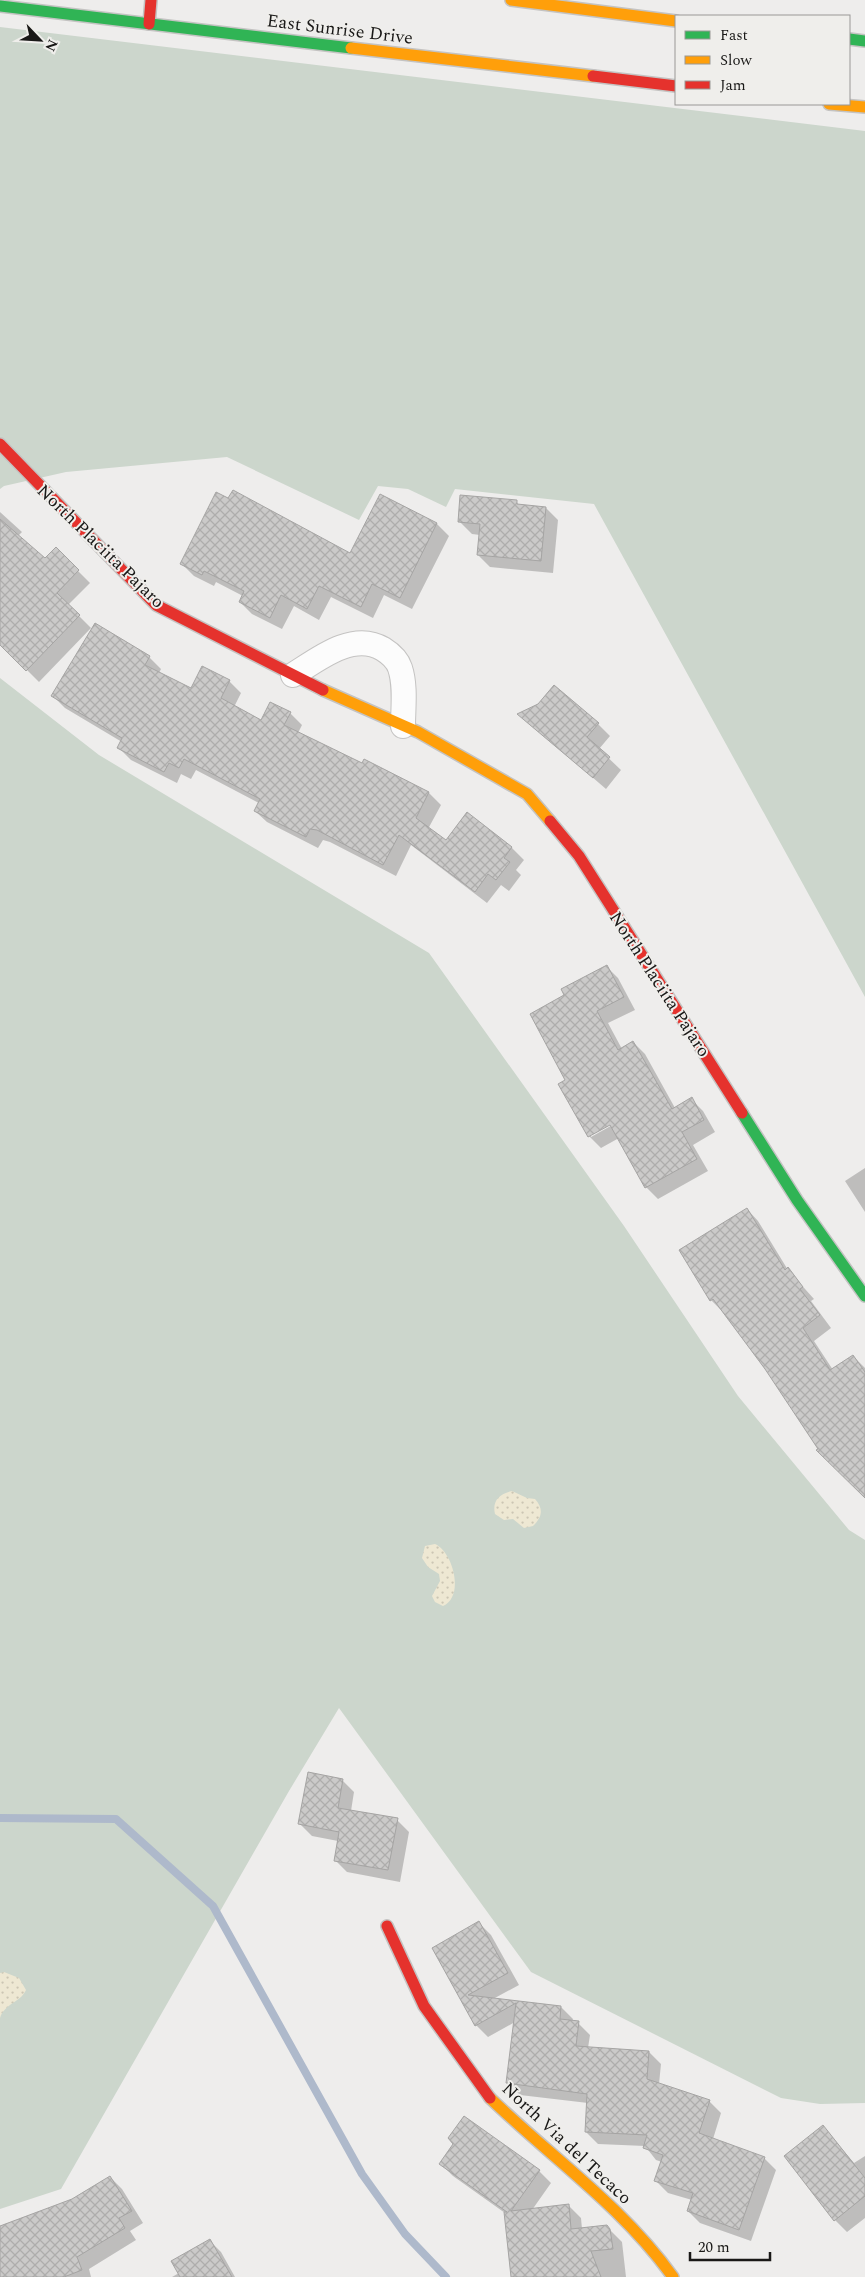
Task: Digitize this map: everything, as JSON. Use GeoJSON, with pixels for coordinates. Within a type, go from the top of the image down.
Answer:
{"type":"FeatureCollection","features":[{"type":"Feature","properties":{"kind":"street"},"geometry":{"type":"LineString","coordinates":[[149,24],[151,0]]}},
{"type":"Feature","properties":{"kind":"street"},"geometry":{"type":"LineString","coordinates":[[511,0],[675,21]]}},
{"type":"Feature","properties":{"kind":"street","name":"East Sunrise Drive"},"geometry":{"type":"LineString","coordinates":[[0,6],[675,86]]}},
{"type":"Feature","properties":{"kind":"street"},"geometry":{"type":"LineString","coordinates":[[850,40],[865,41]]}},
{"type":"Feature","properties":{"kind":"street"},"geometry":{"type":"LineString","coordinates":[[841,105],[865,107]]}},
{"type":"Feature","properties":{"kind":"street","name":"North Placiita Pajaro"},"geometry":{"type":"LineString","coordinates":[[0,444],[156,605],[293,675],[403,726],[527,794],[579,856],[797,1200],[865,1296]]}},
{"type":"Feature","properties":{"kind":"street"},"geometry":{"type":"LineString","coordinates":[[293,675],[330,653],[346,646],[358,642],[376,644],[393,654],[400,668],[403,726]]}},
{"type":"Feature","properties":{"kind":"street","name":"North Via del Tecaco"},"geometry":{"type":"LineString","coordinates":[[386,1926],[424,2006],[491,2098],[582,2178],[653,2249],[672,2277]]}},
{"type":"Feature","properties":{"kind":"shaded area"},"geometry":{"type":"Polygon","coordinates":[[[0,27],[865,131],[865,997],[594,504],[455,489],[446,507],[408,489],[378,486],[359,520],[227,457],[66,472],[4,486],[0,489],[0,27]]]}},
{"type":"Feature","properties":{"kind":"shaded area"},"geometry":{"type":"Polygon","coordinates":[[[0,678],[99,755],[429,953],[624,1226],[738,1396],[849,1530],[865,1540],[865,2103],[820,2104],[781,2098],[531,1972],[339,1708],[289,1791],[61,2189],[0,2209],[0,678]]]}},
{"type":"Feature","properties":{"kind":"sand"},"geometry":{"type":"Polygon","coordinates":[[[512,1491],[527,1498],[535,1499],[540,1506],[540,1516],[533,1526],[524,1528],[513,1519],[504,1520],[495,1514],[495,1505],[500,1496],[512,1491]]]}},
{"type":"Feature","properties":{"kind":"sand"},"geometry":{"type":"Polygon","coordinates":[[[435,1544],[447,1556],[454,1574],[454,1593],[450,1601],[443,1606],[435,1602],[432,1596],[440,1581],[439,1574],[428,1567],[422,1558],[425,1546],[435,1544]]]}},
{"type":"Feature","properties":{"kind":"sand"},"geometry":{"type":"Polygon","coordinates":[[[4,1972],[19,1978],[26,1990],[20,1998],[5,2009],[0,2018],[0,1973],[4,1972]]]}},
{"type":"Feature","properties":{"kind":"building"},"geometry":{"type":"Polygon","coordinates":[[[233,490],[350,553],[380,494],[437,523],[400,598],[372,584],[361,607],[319,586],[307,609],[281,595],[270,618],[239,602],[244,591],[204,571],[202,575],[180,564],[216,492],[228,498],[233,490]]]}},
{"type":"Feature","properties":{"kind":"building"},"geometry":{"type":"Polygon","coordinates":[[[460,495],[517,500],[517,504],[546,507],[541,561],[477,555],[480,524],[458,522],[460,495]]]}},
{"type":"Feature","properties":{"kind":"building"},"geometry":{"type":"Polygon","coordinates":[[[0,519],[45,558],[56,547],[79,570],[57,593],[80,615],[26,671],[0,645],[0,519]]]}},
{"type":"Feature","properties":{"kind":"building"},"geometry":{"type":"Polygon","coordinates":[[[95,623],[150,656],[145,665],[191,688],[202,666],[230,680],[221,698],[261,720],[270,702],[291,712],[284,725],[362,763],[364,759],[429,792],[416,818],[446,840],[467,812],[512,847],[504,858],[510,862],[496,880],[488,874],[475,892],[399,835],[383,865],[317,830],[310,829],[306,837],[254,811],[260,799],[184,759],[179,768],[169,763],[164,772],[117,748],[122,738],[51,696],[95,623]]]}},
{"type":"Feature","properties":{"kind":"building"},"geometry":{"type":"Polygon","coordinates":[[[554,685],[599,723],[587,737],[610,757],[593,778],[517,714],[538,704],[554,685]]]}},
{"type":"Feature","properties":{"kind":"building"},"geometry":{"type":"Polygon","coordinates":[[[607,965],[624,997],[597,1011],[618,1050],[633,1041],[672,1109],[692,1097],[704,1120],[682,1132],[697,1159],[645,1188],[610,1125],[588,1137],[558,1084],[565,1080],[530,1014],[564,995],[561,989],[607,965]]]}},
{"type":"Feature","properties":{"kind":"building"},"geometry":{"type":"Polygon","coordinates":[[[747,1208],[785,1270],[788,1267],[803,1287],[800,1289],[820,1315],[803,1328],[830,1370],[853,1355],[865,1372],[865,1498],[816,1450],[818,1449],[765,1369],[713,1299],[710,1301],[679,1250],[747,1208]]]}},
{"type":"Feature","properties":{"kind":"building"},"geometry":{"type":"Polygon","coordinates":[[[308,1772],[343,1779],[338,1808],[398,1818],[388,1870],[334,1861],[339,1832],[298,1824],[308,1772]]]}},
{"type":"Feature","properties":{"kind":"building"},"geometry":{"type":"Polygon","coordinates":[[[479,1921],[508,1973],[468,1995],[561,2006],[560,2019],[579,2021],[576,2046],[649,2051],[647,2079],[710,2100],[699,2133],[765,2157],[739,2230],[687,2211],[693,2193],[654,2181],[663,2155],[643,2148],[647,2135],[585,2132],[587,2094],[506,2083],[516,2003],[475,2026],[432,1948],[479,1921]]]}},
{"type":"Feature","properties":{"kind":"building"},"geometry":{"type":"Polygon","coordinates":[[[464,2116],[540,2170],[511,2211],[569,2204],[571,2229],[607,2225],[610,2229],[613,2249],[591,2251],[601,2277],[511,2277],[504,2212],[507,2212],[439,2164],[453,2144],[448,2138],[464,2116]]]}},
{"type":"Feature","properties":{"kind":"building"},"geometry":{"type":"Polygon","coordinates":[[[823,2125],[865,2178],[865,2196],[834,2221],[784,2156],[823,2125]]]}},
{"type":"Feature","properties":{"kind":"building"},"geometry":{"type":"Polygon","coordinates":[[[110,2176],[132,2211],[119,2218],[125,2228],[77,2257],[82,2270],[64,2277],[0,2277],[0,2226],[72,2199],[110,2176]]]}},
{"type":"Feature","properties":{"kind":"building"},"geometry":{"type":"Polygon","coordinates":[[[210,2239],[232,2277],[180,2277],[171,2261],[210,2239]]]}},
{"type":"Feature","properties":{"kind":"waterway"},"geometry":{"type":"LineString","coordinates":[[0,1818],[116,1819],[213,1906],[362,2174],[405,2234],[446,2277]]}},
{"type":"Feature","properties":{"kind":"traffic: fast"},"geometry":{"type":"LineString","coordinates":[[0,6],[351,48]]}},
{"type":"Feature","properties":{"kind":"traffic: fast"},"geometry":{"type":"LineString","coordinates":[[850,39],[865,41]]}},
{"type":"Feature","properties":{"kind":"traffic: fast"},"geometry":{"type":"LineString","coordinates":[[742,1113],[797,1200],[865,1296]]}},
{"type":"Feature","properties":{"kind":"traffic: slow"},"geometry":{"type":"LineString","coordinates":[[511,0],[675,21]]}},
{"type":"Feature","properties":{"kind":"traffic: slow"},"geometry":{"type":"LineString","coordinates":[[351,48],[593,76]]}},
{"type":"Feature","properties":{"kind":"traffic: slow"},"geometry":{"type":"LineString","coordinates":[[841,105],[865,107]]}},
{"type":"Feature","properties":{"kind":"traffic: slow"},"geometry":{"type":"LineString","coordinates":[[323,690],[418,732],[527,794],[550,821]]}},
{"type":"Feature","properties":{"kind":"traffic: slow"},"geometry":{"type":"LineString","coordinates":[[490,2098],[609,2205],[653,2251],[673,2277]]}},
{"type":"Feature","properties":{"kind":"traffic: jam"},"geometry":{"type":"LineString","coordinates":[[149,24],[151,0]]}},
{"type":"Feature","properties":{"kind":"traffic: jam"},"geometry":{"type":"LineString","coordinates":[[593,76],[675,86]]}},
{"type":"Feature","properties":{"kind":"traffic: jam"},"geometry":{"type":"LineString","coordinates":[[0,444],[156,605],[323,690]]}},
{"type":"Feature","properties":{"kind":"traffic: jam"},"geometry":{"type":"LineString","coordinates":[[550,821],[579,856],[742,1113]]}},
{"type":"Feature","properties":{"kind":"traffic: jam"},"geometry":{"type":"LineString","coordinates":[[387,1926],[424,2006],[490,2098]]}}]}
